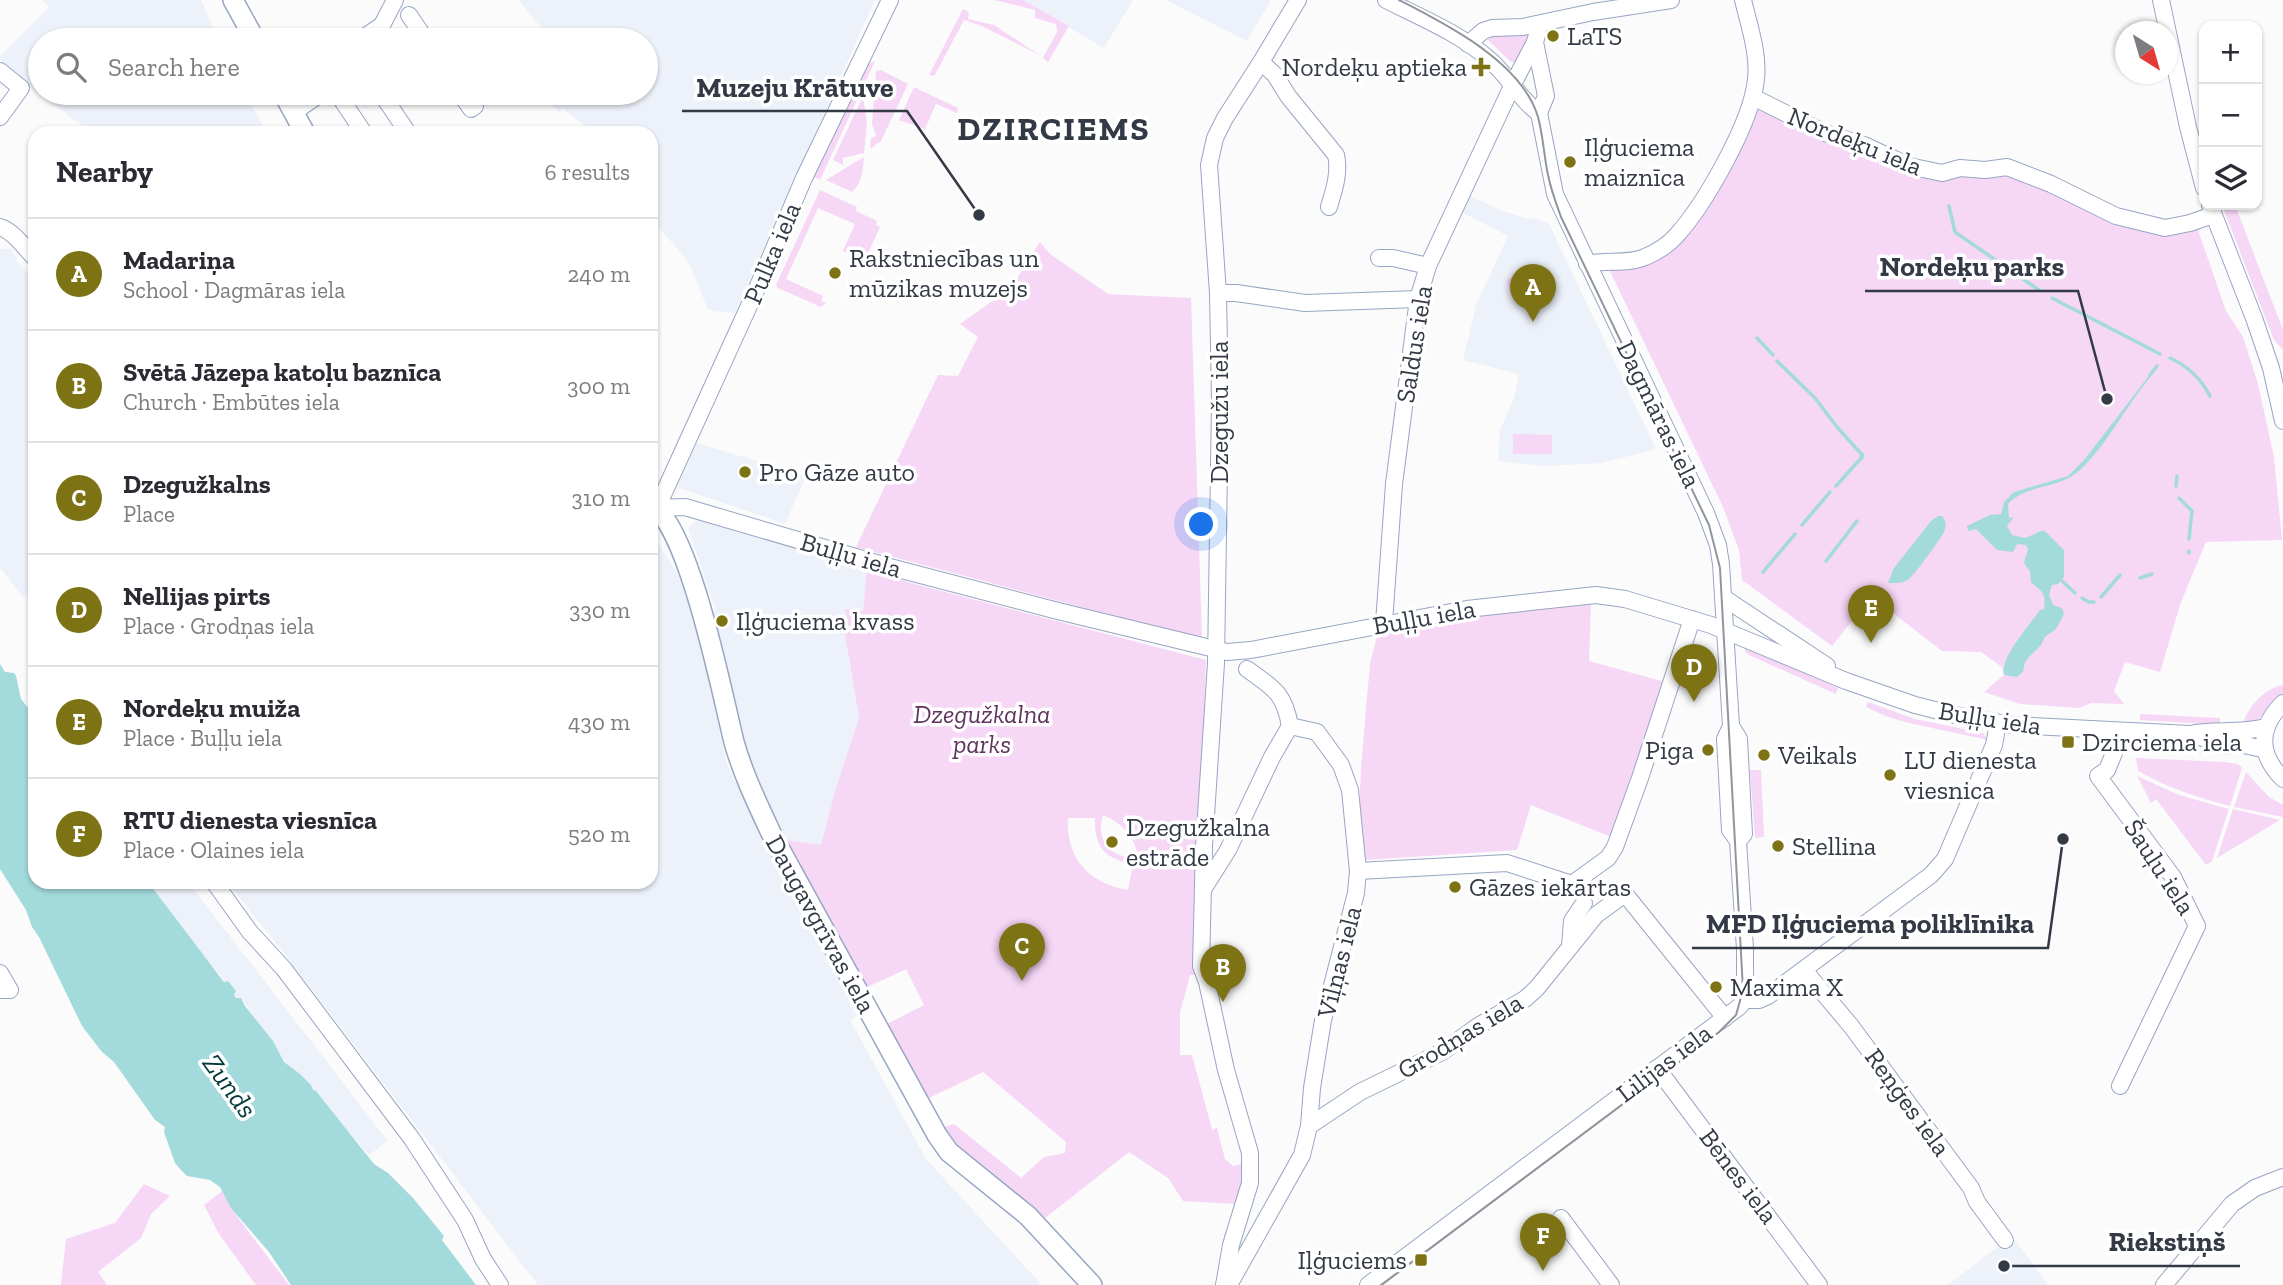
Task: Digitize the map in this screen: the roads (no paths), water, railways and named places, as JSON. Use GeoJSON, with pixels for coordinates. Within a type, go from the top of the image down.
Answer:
{"type":"FeatureCollection","features":[{"type":"Feature","properties":{"kind":"main road"},"geometry":{"type":"LineString","coordinates":[[233,0],[248,28]]}},
{"type":"Feature","properties":{"kind":"main road"},"geometry":{"type":"LineString","coordinates":[[290,105],[301,126]]}},
{"type":"Feature","properties":{"kind":"main road","name":"Daugavgrīvas iela"},"geometry":{"type":"LineString","coordinates":[[658,512],[671,528],[691,577],[734,742],[754,797],[771,833],[937,1135],[949,1152],[1028,1216],[1091,1285]]}},
{"type":"Feature","properties":{"kind":"street"},"geometry":{"type":"LineString","coordinates":[[378,28],[382,25],[395,0]]}},
{"type":"Feature","properties":{"kind":"street","name":"Pulka iela"},"geometry":{"type":"LineString","coordinates":[[658,498],[758,286],[804,178],[890,0]]}},
{"type":"Feature","properties":{"kind":"street","name":"Dzegužu iela"},"geometry":{"type":"LineString","coordinates":[[1226,1285],[1231,1245],[1250,1182],[1250,1153],[1226,1070],[1201,966],[1202,890],[1216,650],[1220,401],[1218,293],[1209,165],[1214,138],[1224,118],[1298,0]]}},
{"type":"Feature","properties":{"kind":"street"},"geometry":{"type":"LineString","coordinates":[[1386,0],[1468,44],[1492,62],[1529,106],[1539,113]]}},
{"type":"Feature","properties":{"kind":"street"},"geometry":{"type":"LineString","coordinates":[[1468,44],[1483,31],[1492,28],[1540,24],[1594,6],[1671,0]]}},
{"type":"Feature","properties":{"kind":"street"},"geometry":{"type":"LineString","coordinates":[[1587,264],[1636,261],[1656,252],[1675,237],[1700,205],[1736,139],[1753,97],[1756,62],[1743,0]]}},
{"type":"Feature","properties":{"kind":"street"},"geometry":{"type":"LineString","coordinates":[[2161,0],[2199,169]]}},
{"type":"Feature","properties":{"kind":"street"},"geometry":{"type":"LineString","coordinates":[[409,15],[418,28]]}},
{"type":"Feature","properties":{"kind":"street","name":"Dagmāras iela"},"geometry":{"type":"LineString","coordinates":[[1540,24],[1535,41],[1546,96],[1539,113],[1555,194],[1709,520],[1721,564],[1731,726],[1725,739],[1730,830],[1738,841],[1745,949],[1745,1000]]}},
{"type":"Feature","properties":{"kind":"street","name":"Saldus iela"},"geometry":{"type":"LineString","coordinates":[[1384,623],[1394,484],[1418,299],[1428,266],[1535,41]]}},
{"type":"Feature","properties":{"kind":"street"},"geometry":{"type":"LineString","coordinates":[[1261,62],[1275,75],[1288,96],[1336,155],[1336,181],[1329,207]]}},
{"type":"Feature","properties":{"kind":"street"},"geometry":{"type":"LineString","coordinates":[[0,71],[21,88],[0,117]]}},
{"type":"Feature","properties":{"kind":"street","name":"Nordeķu iela"},"geometry":{"type":"LineString","coordinates":[[1753,97],[1825,133],[1864,145],[1909,166],[1942,173],[1960,169],[2007,167],[2051,184],[2116,216],[2165,228],[2211,210]]}},
{"type":"Feature","properties":{"kind":"street"},"geometry":{"type":"LineString","coordinates":[[294,112],[304,105]]}},
{"type":"Feature","properties":{"kind":"street"},"geometry":{"type":"LineString","coordinates":[[345,105],[359,126]]}},
{"type":"Feature","properties":{"kind":"street"},"geometry":{"type":"LineString","coordinates":[[389,105],[403,126]]}},
{"type":"Feature","properties":{"kind":"street"},"geometry":{"type":"LineString","coordinates":[[468,105],[471,109],[475,106]]}},
{"type":"Feature","properties":{"kind":"street"},"geometry":{"type":"LineString","coordinates":[[2211,210],[2253,318],[2277,367],[2283,421]]}},
{"type":"Feature","properties":{"kind":"street"},"geometry":{"type":"LineString","coordinates":[[0,227],[18,238],[28,250]]}},
{"type":"Feature","properties":{"kind":"street"},"geometry":{"type":"LineString","coordinates":[[1379,258],[1393,258],[1428,266]]}},
{"type":"Feature","properties":{"kind":"street"},"geometry":{"type":"LineString","coordinates":[[1218,293],[1305,303],[1418,299]]}},
{"type":"Feature","properties":{"kind":"street","name":"Buļļu iela"},"geometry":{"type":"LineString","coordinates":[[658,507],[697,511],[890,567],[1227,652],[1251,650],[1467,609],[1596,595],[1625,599],[1692,619],[1846,681],[1915,705],[1998,723],[2190,734],[2210,730],[2255,730],[2266,727]]}},
{"type":"Feature","properties":{"kind":"street"},"geometry":{"type":"LineString","coordinates":[[1724,598],[1817,658],[1846,681]]}},
{"type":"Feature","properties":{"kind":"street"},"geometry":{"type":"LineString","coordinates":[[1572,884],[1608,858],[1615,847],[1692,619]]}},
{"type":"Feature","properties":{"kind":"street"},"geometry":{"type":"LineString","coordinates":[[1202,890],[1228,850],[1272,757],[1290,726],[1283,699],[1247,669]]}},
{"type":"Feature","properties":{"kind":"street"},"geometry":{"type":"LineString","coordinates":[[2283,703],[2273,713],[2266,727],[2265,750],[2272,768],[2283,779]]}},
{"type":"Feature","properties":{"kind":"street","name":"Lilijas iela"},"geometry":{"type":"LineString","coordinates":[[1368,1285],[1725,1018],[1745,1000],[1759,1000],[1768,996],[1939,867],[1945,859],[1994,745],[1998,723]]}},
{"type":"Feature","properties":{"kind":"street","name":"Viļņas iela"},"geometry":{"type":"LineString","coordinates":[[1226,1285],[1302,1155],[1309,1126],[1323,1020],[1354,906],[1358,871],[1350,790],[1341,765],[1317,732],[1290,726]]}},
{"type":"Feature","properties":{"kind":"street","name":"Šauļu iela"},"geometry":{"type":"LineString","coordinates":[[2120,1086],[2197,926],[2173,877],[2098,776],[2107,770],[2123,731]]}},
{"type":"Feature","properties":{"kind":"street","name":"Buļļu iela"},"geometry":{"type":"LineString","coordinates":[[2190,734],[2212,741],[2237,743],[2265,750]]}},
{"type":"Feature","properties":{"kind":"street"},"geometry":{"type":"LineString","coordinates":[[1358,871],[1507,863],[1572,884],[1584,903],[1596,915]]}},
{"type":"Feature","properties":{"kind":"street"},"geometry":{"type":"LineString","coordinates":[[219,889],[250,932],[284,969],[412,1139],[465,1220],[483,1259],[500,1285]]}},
{"type":"Feature","properties":{"kind":"street"},"geometry":{"type":"LineString","coordinates":[[1570,946],[1596,915],[1625,894],[1725,1018]]}},
{"type":"Feature","properties":{"kind":"street","name":"Grodņas iela"},"geometry":{"type":"LineString","coordinates":[[1309,1126],[1360,1092],[1442,1052],[1478,1026],[1525,999],[1570,946],[1572,921],[1584,903]]}},
{"type":"Feature","properties":{"kind":"street","name":"Reņģes iela"},"geometry":{"type":"LineString","coordinates":[[1804,970],[1851,1026],[1971,1188],[1977,1202],[2005,1240]]}},
{"type":"Feature","properties":{"kind":"street"},"geometry":{"type":"LineString","coordinates":[[0,973],[5,990]]}},
{"type":"Feature","properties":{"kind":"street","name":"Bēnes iela"},"geometry":{"type":"LineString","coordinates":[[1657,1069],[1819,1285]]}},
{"type":"Feature","properties":{"kind":"street"},"geometry":{"type":"LineString","coordinates":[[2164,1285],[2232,1204],[2255,1188],[2283,1177]]}},
{"type":"Feature","properties":{"kind":"street"},"geometry":{"type":"LineString","coordinates":[[1561,1218],[1611,1285]]}},
{"type":"Feature","properties":{"kind":"water"},"geometry":{"type":"Polygon","coordinates":[[[2151,373],[2107,438],[2080,470],[2063,481],[2024,493],[2008,504],[2009,518],[2014,517],[2007,526],[2012,535],[2025,538],[2044,530],[2064,550],[2064,577],[2058,584],[2052,585],[2049,595],[2053,605],[2062,608],[2064,614],[2056,629],[2045,637],[2025,662],[2023,672],[2017,677],[2004,675],[2006,660],[2040,610],[2044,609],[2045,599],[2031,582],[2030,571],[2024,563],[2028,549],[2026,545],[2017,544],[2013,552],[1997,550],[1976,529],[1968,531],[1967,526],[1990,515],[2001,514],[2004,502],[2014,492],[2068,476],[2085,459],[2151,373]]]}},
{"type":"Feature","properties":{"kind":"water"},"geometry":{"type":"Polygon","coordinates":[[[1942,516],[1944,520],[1945,530],[1922,563],[1907,580],[1888,583],[1894,568],[1931,521],[1942,516]]]}},
{"type":"Feature","properties":{"kind":"water","name":"Zunds"},"geometry":{"type":"Polygon","coordinates":[[[0,664],[5,672],[14,673],[16,676],[21,699],[28,708],[28,889],[153,889],[224,982],[228,981],[236,991],[236,998],[241,998],[273,1041],[284,1062],[311,1085],[374,1164],[388,1173],[413,1198],[444,1236],[442,1240],[476,1285],[291,1285],[269,1252],[231,1208],[220,1187],[210,1180],[187,1176],[175,1163],[164,1132],[165,1127],[155,1120],[114,1062],[102,1052],[82,1026],[26,910],[0,869],[0,664]]]}},
{"type":"Feature","properties":{"kind":"waterway"},"geometry":{"type":"LineString","coordinates":[[1949,206],[1955,232],[2039,290]]}},
{"type":"Feature","properties":{"kind":"waterway"},"geometry":{"type":"LineString","coordinates":[[2052,298],[2160,354]]}},
{"type":"Feature","properties":{"kind":"waterway"},"geometry":{"type":"LineString","coordinates":[[1757,338],[1773,355]]}},
{"type":"Feature","properties":{"kind":"waterway"},"geometry":{"type":"LineString","coordinates":[[2170,358],[2193,374],[2210,396]]}},
{"type":"Feature","properties":{"kind":"waterway"},"geometry":{"type":"LineString","coordinates":[[1777,361],[1815,398],[1863,456],[1836,486]]}},
{"type":"Feature","properties":{"kind":"waterway"},"geometry":{"type":"LineString","coordinates":[[2150,375],[2157,366]]}},
{"type":"Feature","properties":{"kind":"waterway"},"geometry":{"type":"LineString","coordinates":[[2176,486],[2177,476]]}},
{"type":"Feature","properties":{"kind":"waterway"},"geometry":{"type":"LineString","coordinates":[[1802,525],[1830,492]]}},
{"type":"Feature","properties":{"kind":"waterway"},"geometry":{"type":"LineString","coordinates":[[2179,498],[2192,511],[2189,539]]}},
{"type":"Feature","properties":{"kind":"waterway"},"geometry":{"type":"LineString","coordinates":[[1826,561],[1857,521]]}},
{"type":"Feature","properties":{"kind":"waterway"},"geometry":{"type":"LineString","coordinates":[[1763,572],[1795,534]]}},
{"type":"Feature","properties":{"kind":"waterway"},"geometry":{"type":"LineString","coordinates":[[2140,578],[2152,574]]}},
{"type":"Feature","properties":{"kind":"waterway"},"geometry":{"type":"LineString","coordinates":[[2101,597],[2120,575]]}},
{"type":"Feature","properties":{"kind":"waterway"},"geometry":{"type":"LineString","coordinates":[[2062,581],[2075,593]]}},
{"type":"Feature","properties":{"kind":"waterway"},"geometry":{"type":"LineString","coordinates":[[2082,598],[2094,602]]}},
{"type":"Feature","properties":{"kind":"tram line"},"geometry":{"type":"LineString","coordinates":[[1381,1285],[1719,1032],[1736,1015],[1743,990],[1720,568],[1709,525],[1561,217],[1549,181],[1538,117],[1529,97],[1516,79],[1480,47],[1399,0]]}},
{"type":"Feature","properties":{"kind":"place","name":"LaTS"},"geometry":{"type":"Point","coordinates":[1553,36]}},
{"type":"Feature","properties":{"kind":"place","name":"Nordeķu aptieka"},"geometry":{"type":"Point","coordinates":[1481,67]}},
{"type":"Feature","properties":{"kind":"place","name":"Iļģuciema maiznīca"},"geometry":{"type":"Point","coordinates":[1570,162]}},
{"type":"Feature","properties":{"kind":"place","name":"Muzeju Krātuve"},"geometry":{"type":"Point","coordinates":[979,215]}},
{"type":"Feature","properties":{"kind":"place","name":"Rakstniecības un mūzikas muzejs"},"geometry":{"type":"Point","coordinates":[835,273]}},
{"type":"Feature","properties":{"kind":"place","name":"Madariņa"},"geometry":{"type":"Point","coordinates":[1533,322]}},
{"type":"Feature","properties":{"kind":"place","name":"Nordeķu parks"},"geometry":{"type":"Point","coordinates":[2107,399]}},
{"type":"Feature","properties":{"kind":"place","name":"Pro Gāze auto"},"geometry":{"type":"Point","coordinates":[745,472]}},
{"type":"Feature","properties":{"kind":"place","name":"Iļģuciema kvass"},"geometry":{"type":"Point","coordinates":[722,621]}},
{"type":"Feature","properties":{"kind":"place","name":"Nordeķu muiža"},"geometry":{"type":"Point","coordinates":[1871,643]}},
{"type":"Feature","properties":{"kind":"place","name":"Nellijas pirts"},"geometry":{"type":"Point","coordinates":[1694,702]}},
{"type":"Feature","properties":{"kind":"place","name":"Dzirciema iela"},"geometry":{"type":"Point","coordinates":[2068,742]}},
{"type":"Feature","properties":{"kind":"place","name":"Piga"},"geometry":{"type":"Point","coordinates":[1708,750]}},
{"type":"Feature","properties":{"kind":"place","name":"Veikals"},"geometry":{"type":"Point","coordinates":[1764,755]}},
{"type":"Feature","properties":{"kind":"place","name":"LU dienesta viesnica"},"geometry":{"type":"Point","coordinates":[1890,775]}},
{"type":"Feature","properties":{"kind":"place","name":"MFD Iļģuciema poliklīnika"},"geometry":{"type":"Point","coordinates":[2063,839]}},
{"type":"Feature","properties":{"kind":"place","name":"Dzegužkalna estrāde"},"geometry":{"type":"Point","coordinates":[1112,842]}},
{"type":"Feature","properties":{"kind":"place","name":"Stellina"},"geometry":{"type":"Point","coordinates":[1778,846]}},
{"type":"Feature","properties":{"kind":"place","name":"Gāzes iekārtas"},"geometry":{"type":"Point","coordinates":[1455,887]}},
{"type":"Feature","properties":{"kind":"place","name":"Dzegužkalns"},"geometry":{"type":"Point","coordinates":[1022,981]}},
{"type":"Feature","properties":{"kind":"place","name":"Maxima X"},"geometry":{"type":"Point","coordinates":[1716,987]}},
{"type":"Feature","properties":{"kind":"place","name":"Svētā Jāzepa katoļu baznīca"},"geometry":{"type":"Point","coordinates":[1223,1002]}},
{"type":"Feature","properties":{"kind":"place","name":"Iļģuciems"},"geometry":{"type":"Point","coordinates":[1421,1260]}},
{"type":"Feature","properties":{"kind":"place","name":"Riekstiņš"},"geometry":{"type":"Point","coordinates":[2004,1266]}},
{"type":"Feature","properties":{"kind":"place","name":"RTU dienesta viesnīca"},"geometry":{"type":"Point","coordinates":[1543,1271]}},
{"type":"Feature","properties":{"kind":"district","name":"DZIRCIEMS"},"geometry":{"type":"Point","coordinates":[1054,128]}},
{"type":"Feature","properties":{"kind":"park label","name":"Dzegužkalna parks"},"geometry":{"type":"Point","coordinates":[982,729]}}]}
